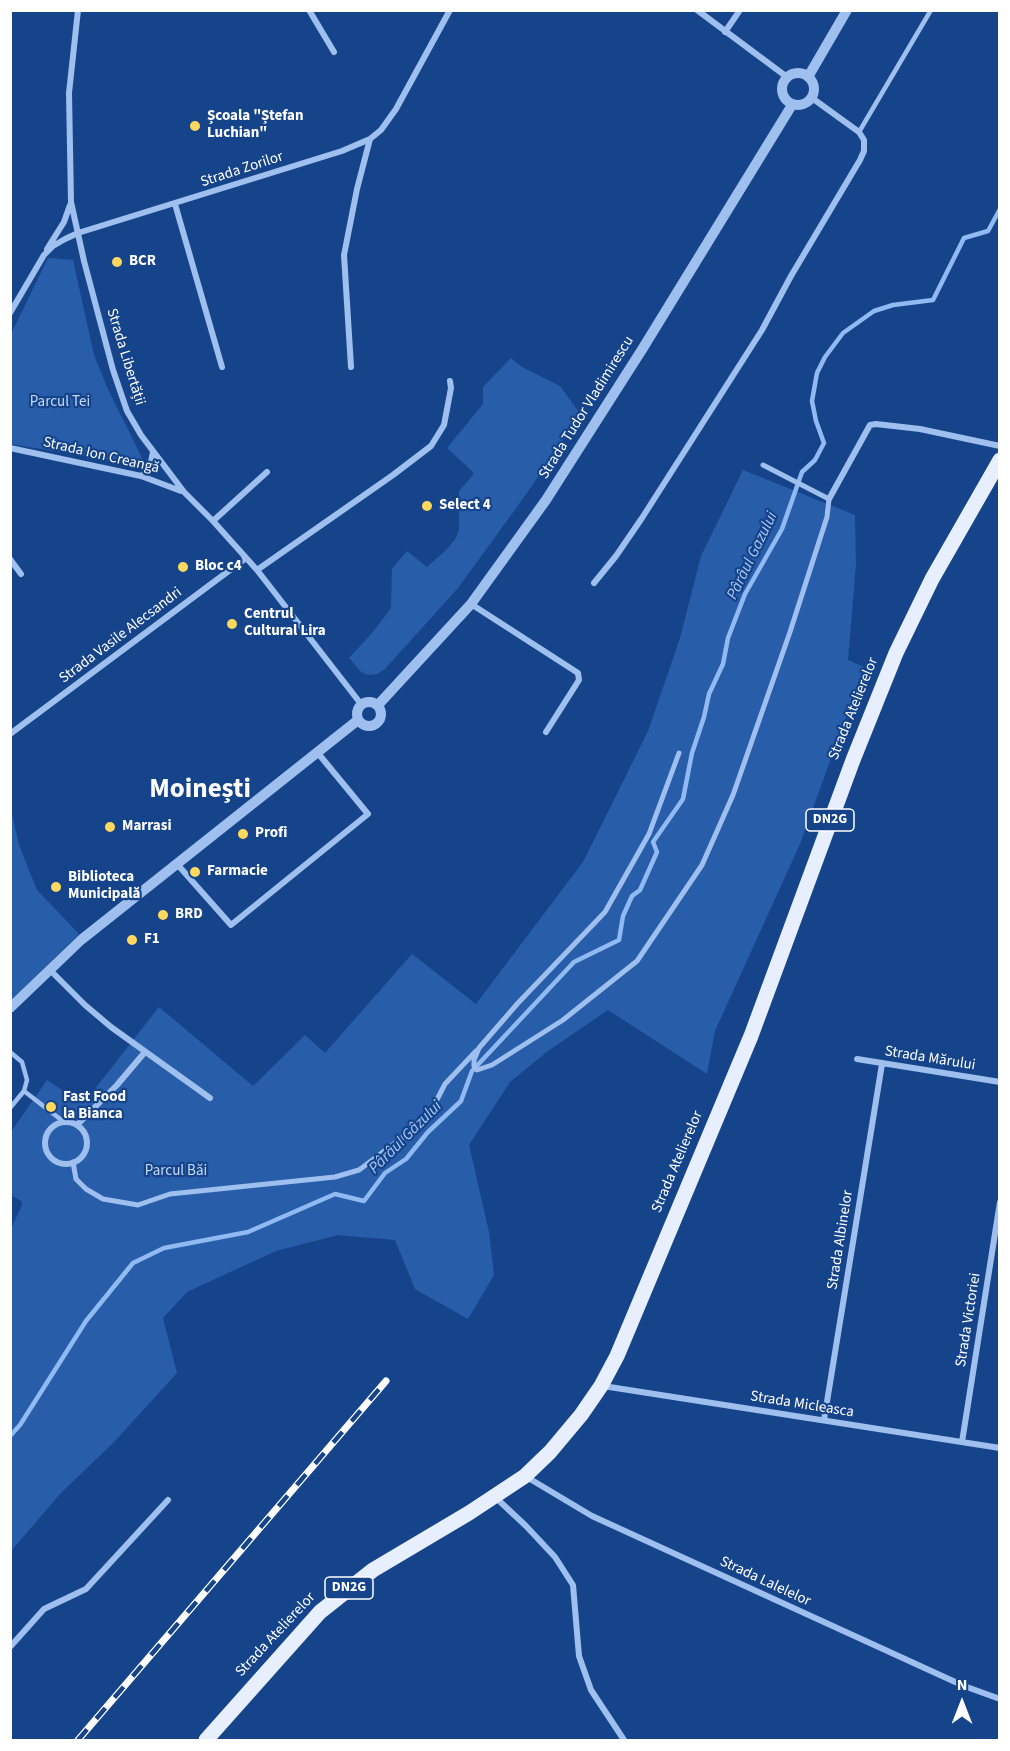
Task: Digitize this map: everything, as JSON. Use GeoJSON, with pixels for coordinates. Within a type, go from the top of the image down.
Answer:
{"type":"FeatureCollection","features":[{"type":"Feature","properties":{"kind":"main road","name":"Strada Atelierelor"},"geometry":{"type":"LineString","coordinates":[[206,1740],[297,1636],[328,1605],[373,1570],[525,1476],[550,1452],[581,1415],[601,1386],[617,1356],[751,1036],[853,760],[896,653],[932,579],[999,460]]}},
{"type":"Feature","properties":{"kind":"street","name":"Strada Libertății"},"geometry":{"type":"LineString","coordinates":[[78,10],[69,93],[71,202],[119,390],[127,411],[184,492],[257,570],[361,704]]}},
{"type":"Feature","properties":{"kind":"street"},"geometry":{"type":"LineString","coordinates":[[309,10],[334,52]]}},
{"type":"Feature","properties":{"kind":"street","name":"Strada Zorilor"},"geometry":{"type":"LineString","coordinates":[[10,313],[44,255],[53,246],[78,233],[342,151],[370,139],[381,130],[396,109],[450,10]]}},
{"type":"Feature","properties":{"kind":"street"},"geometry":{"type":"LineString","coordinates":[[697,10],[787,77]]}},
{"type":"Feature","properties":{"kind":"street"},"geometry":{"type":"LineString","coordinates":[[725,32],[740,10]]}},
{"type":"Feature","properties":{"kind":"street"},"geometry":{"type":"LineString","coordinates":[[808,77],[847,10]]}},
{"type":"Feature","properties":{"kind":"street"},"geometry":{"type":"LineString","coordinates":[[797,73],[808,77],[814,86],[812,98],[804,105],[792,105],[783,98],[783,81],[787,77],[797,73]]}},
{"type":"Feature","properties":{"kind":"street"},"geometry":{"type":"LineString","coordinates":[[594,583],[642,518],[762,330],[791,276],[860,160],[864,151],[864,140],[859,132],[812,98]]}},
{"type":"Feature","properties":{"kind":"street","name":"Strada Tudor Vladimirescu"},"geometry":{"type":"LineString","coordinates":[[10,1008],[81,940],[358,720],[366,726],[375,725],[381,716],[378,705],[471,604],[546,501],[792,105]]}},
{"type":"Feature","properties":{"kind":"street"},"geometry":{"type":"LineString","coordinates":[[351,367],[344,255],[370,139]]}},
{"type":"Feature","properties":{"kind":"street"},"geometry":{"type":"LineString","coordinates":[[44,255],[64,222],[71,202]]}},
{"type":"Feature","properties":{"kind":"street"},"geometry":{"type":"LineString","coordinates":[[175,204],[222,367]]}},
{"type":"Feature","properties":{"kind":"street"},"geometry":{"type":"LineString","coordinates":[[257,570],[431,447],[444,425],[452,388],[450,381]]}},
{"type":"Feature","properties":{"kind":"street"},"geometry":{"type":"LineString","coordinates":[[479,1048],[474,1060],[476,1068],[492,1065],[562,1020],[638,961],[702,865],[733,795],[787,643],[827,518],[829,499],[870,425],[920,429],[999,446]]}},
{"type":"Feature","properties":{"kind":"street","name":"Strada Ion Creangă"},"geometry":{"type":"LineString","coordinates":[[10,448],[158,480],[184,492]]}},
{"type":"Feature","properties":{"kind":"street"},"geometry":{"type":"LineString","coordinates":[[141,476],[149,471],[153,451]]}},
{"type":"Feature","properties":{"kind":"street"},"geometry":{"type":"LineString","coordinates":[[763,465],[829,499]]}},
{"type":"Feature","properties":{"kind":"street"},"geometry":{"type":"LineString","coordinates":[[213,521],[267,472]]}},
{"type":"Feature","properties":{"kind":"street","name":"Strada Vasile Alecsandri"},"geometry":{"type":"LineString","coordinates":[[10,734],[246,558]]}},
{"type":"Feature","properties":{"kind":"street"},"geometry":{"type":"LineString","coordinates":[[10,559],[21,574]]}},
{"type":"Feature","properties":{"kind":"street"},"geometry":{"type":"LineString","coordinates":[[471,604],[578,673],[579,680],[546,732]]}},
{"type":"Feature","properties":{"kind":"street"},"geometry":{"type":"LineString","coordinates":[[358,720],[357,709],[361,704],[369,701],[378,705]]}},
{"type":"Feature","properties":{"kind":"street"},"geometry":{"type":"LineString","coordinates":[[177,864],[231,925],[368,814],[317,752]]}},
{"type":"Feature","properties":{"kind":"street"},"geometry":{"type":"LineString","coordinates":[[73,1162],[76,1179],[86,1189],[104,1199],[138,1205],[170,1194],[335,1177],[359,1170],[427,1119],[445,1084],[605,912],[649,834],[679,753]]}},
{"type":"Feature","properties":{"kind":"street"},"geometry":{"type":"LineString","coordinates":[[50,970],[85,1005],[145,1052],[210,1098]]}},
{"type":"Feature","properties":{"kind":"street"},"geometry":{"type":"LineString","coordinates":[[77,1125],[117,1085],[145,1052]]}},
{"type":"Feature","properties":{"kind":"street","name":"Strada Mărului"},"geometry":{"type":"LineString","coordinates":[[857,1059],[999,1082]]}},
{"type":"Feature","properties":{"kind":"street","name":"Strada Albinelor"},"geometry":{"type":"LineString","coordinates":[[824,1420],[882,1064]]}},
{"type":"Feature","properties":{"kind":"street"},"geometry":{"type":"LineString","coordinates":[[64,1122],[77,1125],[82,1129],[87,1142],[84,1154],[73,1162],[59,1162],[49,1154],[46,1147],[48,1133],[52,1128],[64,1122]]}},
{"type":"Feature","properties":{"kind":"street","name":"Strada Victoriei"},"geometry":{"type":"LineString","coordinates":[[962,1442],[999,1202]]}},
{"type":"Feature","properties":{"kind":"street","name":"Strada Micleasca"},"geometry":{"type":"LineString","coordinates":[[601,1386],[999,1448]]}},
{"type":"Feature","properties":{"kind":"street","name":"Strada Lalelelor"},"geometry":{"type":"LineString","coordinates":[[525,1476],[592,1516],[964,1686],[999,1699]]}},
{"type":"Feature","properties":{"kind":"street"},"geometry":{"type":"LineString","coordinates":[[494,1496],[555,1557],[573,1585],[579,1656],[591,1690],[624,1740]]}},
{"type":"Feature","properties":{"kind":"street"},"geometry":{"type":"LineString","coordinates":[[10,1647],[44,1609],[86,1589],[168,1500]]}},
{"type":"Feature","properties":{"kind":"lane"},"geometry":{"type":"LineString","coordinates":[[859,132],[932,10]]}},
{"type":"Feature","properties":{"kind":"lane"},"geometry":{"type":"LineString","coordinates":[[10,1052],[22,1062],[27,1080],[24,1091],[10,1108]]}},
{"type":"Feature","properties":{"kind":"lane"},"geometry":{"type":"LineString","coordinates":[[24,1091],[64,1122]]}},
{"type":"Feature","properties":{"kind":"green space","name":"Parcul Tei"},"geometry":{"type":"Polygon","coordinates":[[[48,258],[73,260],[94,355],[107,387],[146,466],[11,444],[11,334],[48,258]]]}},
{"type":"Feature","properties":{"kind":"green space"},"geometry":{"type":"Polygon","coordinates":[[[511,358],[522,367],[560,386],[581,415],[458,588],[384,670],[368,675],[361,672],[349,658],[391,608],[392,569],[407,551],[427,567],[456,538],[459,529],[459,491],[473,472],[447,448],[483,404],[483,387],[511,358]]]}},
{"type":"Feature","properties":{"kind":"green space","name":"Parcul Băi"},"geometry":{"type":"Polygon","coordinates":[[[743,470],[855,515],[856,564],[848,660],[864,667],[800,844],[715,1031],[707,1074],[608,1010],[548,1051],[510,1082],[469,1145],[489,1232],[494,1275],[468,1319],[415,1289],[395,1240],[338,1235],[276,1251],[187,1292],[163,1318],[177,1373],[114,1442],[61,1493],[11,1551],[10,1231],[22,1205],[21,1201],[11,1195],[11,1132],[47,1080],[83,1104],[159,1007],[253,1086],[305,1035],[325,1053],[412,954],[476,1004],[583,862],[648,731],[680,638],[701,556],[743,470]]]}},
{"type":"Feature","properties":{"kind":"green space"},"geometry":{"type":"Polygon","coordinates":[[[10,805],[19,845],[37,890],[79,934],[11,1001],[10,805]]]}},
{"type":"Feature","properties":{"kind":"waterway","name":"Pârâul Gâzului"},"geometry":{"type":"LineString","coordinates":[[10,1436],[20,1425],[86,1321],[133,1263],[164,1248],[248,1232],[335,1194],[364,1201],[385,1173],[406,1159],[428,1132],[461,1101],[472,1071],[574,962],[619,940],[623,916],[632,896],[640,890],[657,852],[653,842],[683,799],[692,753],[709,694],[723,664],[728,638],[745,594],[782,529],[802,472],[815,460],[824,443],[812,401],[817,373],[825,357],[843,333],[874,311],[893,305],[933,300],[964,238],[988,231],[1000,209]]}},
{"type":"Feature","properties":{"kind":"railway"},"geometry":{"type":"LineString","coordinates":[[78,1740],[386,1381]]}},
{"type":"Feature","properties":{"kind":"place","name":"Școala \"Ștefan Luchian\""},"geometry":{"type":"Point","coordinates":[195,126]}},
{"type":"Feature","properties":{"kind":"place","name":"BCR"},"geometry":{"type":"Point","coordinates":[117,262]}},
{"type":"Feature","properties":{"kind":"place","name":"Select 4"},"geometry":{"type":"Point","coordinates":[427,506]}},
{"type":"Feature","properties":{"kind":"place","name":"Bloc c4"},"geometry":{"type":"Point","coordinates":[183,567]}},
{"type":"Feature","properties":{"kind":"place","name":"Centrul Cultural Lira"},"geometry":{"type":"Point","coordinates":[232,624]}},
{"type":"Feature","properties":{"kind":"place","name":"Marrasi"},"geometry":{"type":"Point","coordinates":[110,827]}},
{"type":"Feature","properties":{"kind":"place","name":"Profi"},"geometry":{"type":"Point","coordinates":[243,834]}},
{"type":"Feature","properties":{"kind":"place","name":"Farmacie"},"geometry":{"type":"Point","coordinates":[195,872]}},
{"type":"Feature","properties":{"kind":"place","name":"Biblioteca Municipală"},"geometry":{"type":"Point","coordinates":[56,887]}},
{"type":"Feature","properties":{"kind":"place","name":"BRD"},"geometry":{"type":"Point","coordinates":[163,915]}},
{"type":"Feature","properties":{"kind":"place","name":"F1"},"geometry":{"type":"Point","coordinates":[132,940]}},
{"type":"Feature","properties":{"kind":"place","name":"Fast Food la Bianca"},"geometry":{"type":"Point","coordinates":[51,1107]}},
{"type":"Feature","properties":{"kind":"district","name":"Moinești"},"geometry":{"type":"Point","coordinates":[200,791]}},
{"type":"Feature","properties":{"kind":"water label","name":"Pârâul Gazului"},"geometry":{"type":"Point","coordinates":[753,556]}}]}
